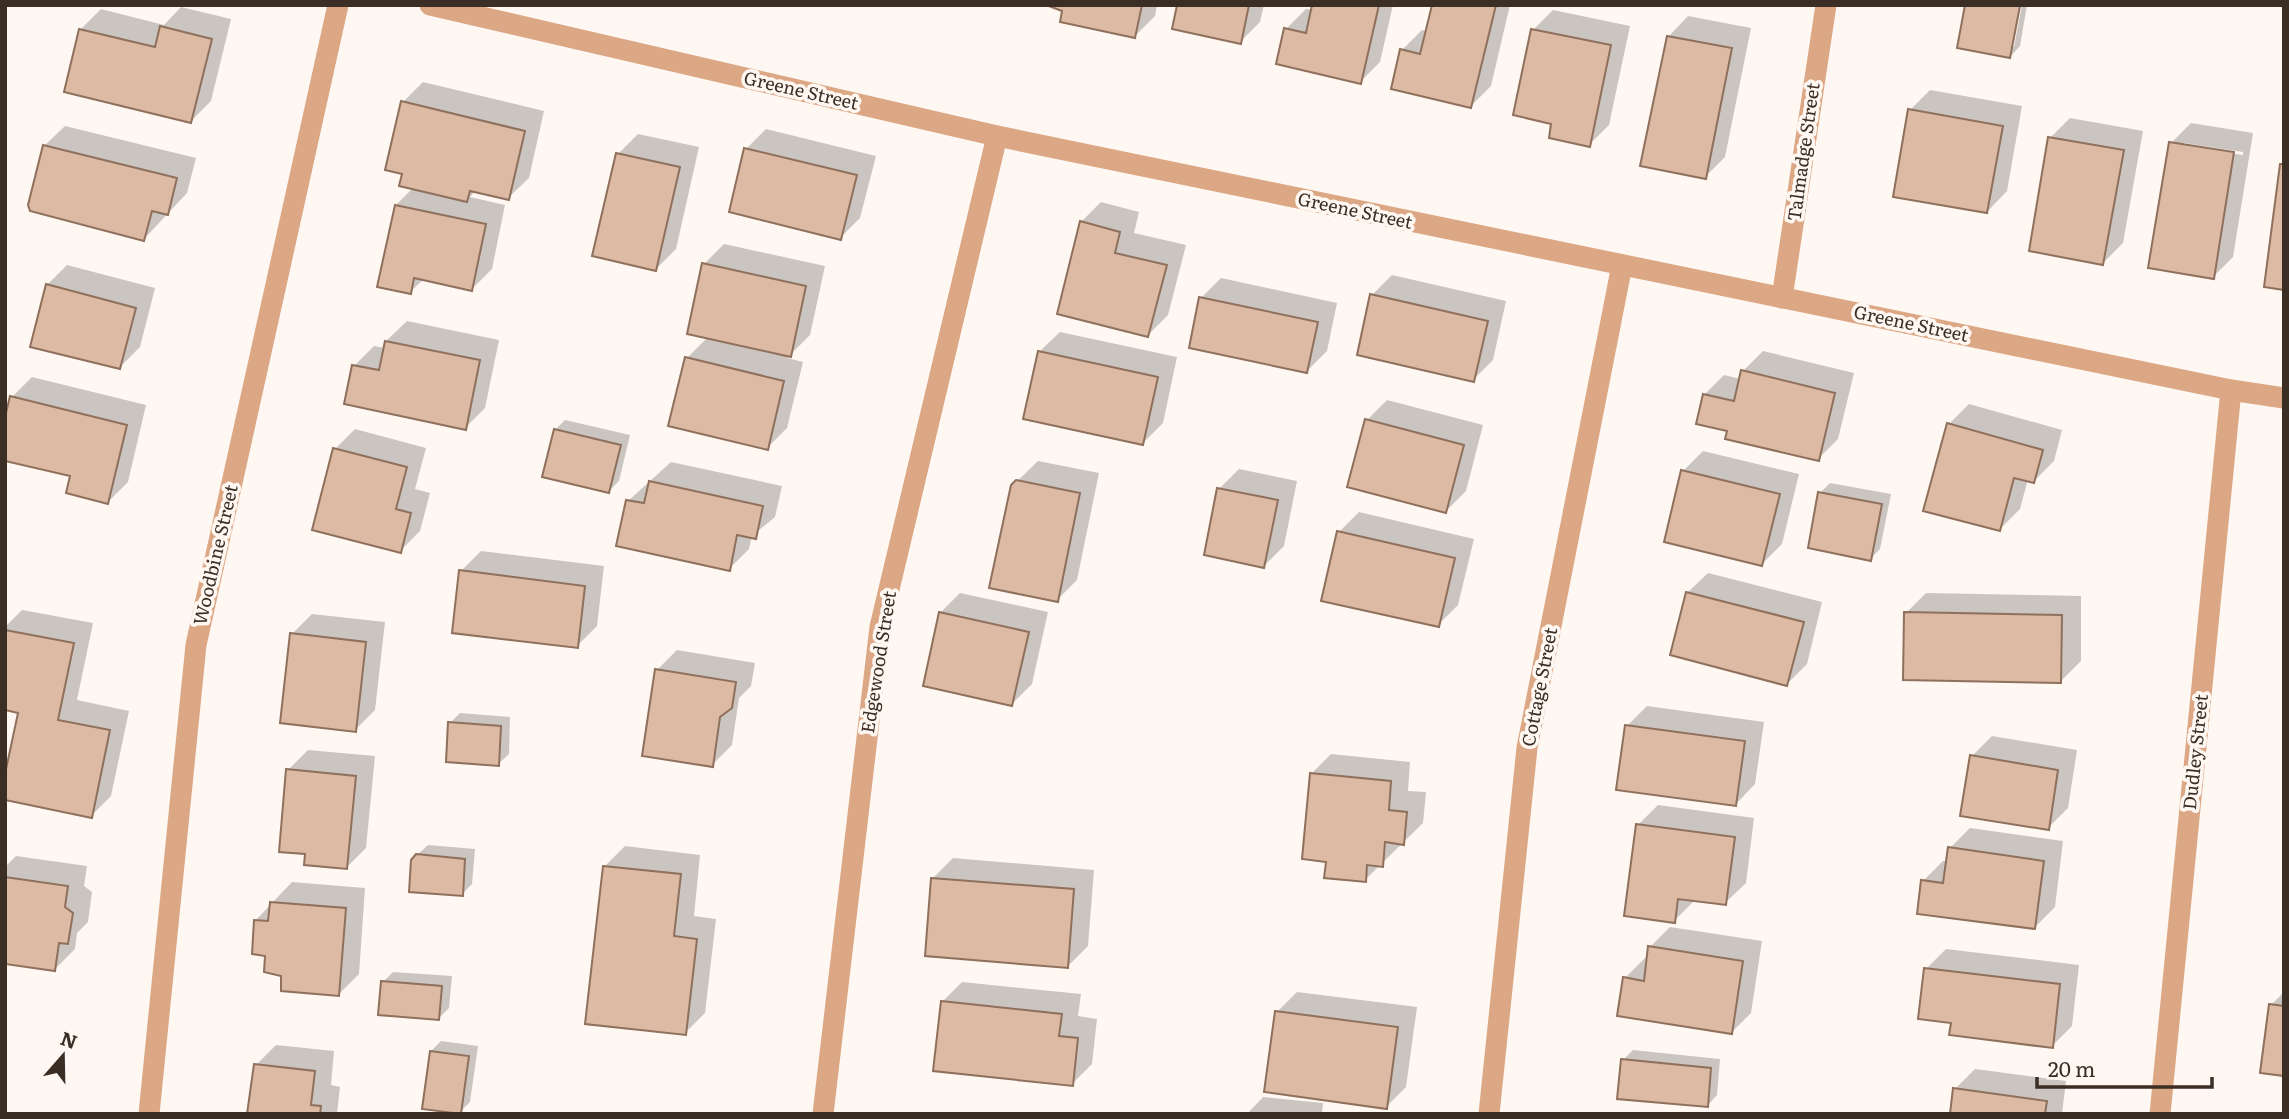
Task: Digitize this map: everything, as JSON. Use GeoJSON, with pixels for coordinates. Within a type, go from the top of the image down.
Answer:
{"type":"FeatureCollection","features":[{"type":"Feature","properties":{"kind":"street","name":"Woodbine Street"},"geometry":{"type":"LineString","coordinates":[[149,1114],[197,645],[338,5]]}},
{"type":"Feature","properties":{"kind":"street","name":"Greene Street"},"geometry":{"type":"LineString","coordinates":[[430,5],[997,136],[2231,390],[2284,398]]}},
{"type":"Feature","properties":{"kind":"street","name":"Talmadge Street"},"geometry":{"type":"LineString","coordinates":[[1782,298],[1826,5]]}},
{"type":"Feature","properties":{"kind":"street","name":"Edgewood Street"},"geometry":{"type":"LineString","coordinates":[[823,1114],[880,627],[997,136]]}},
{"type":"Feature","properties":{"kind":"street","name":"Cottage Street"},"geometry":{"type":"LineString","coordinates":[[1489,1114],[1527,748],[1622,265]]}},
{"type":"Feature","properties":{"kind":"street","name":"Dudley Street"},"geometry":{"type":"LineString","coordinates":[[2160,1114],[2231,390]]}},
{"type":"Feature","properties":{"kind":"building"},"geometry":{"type":"Polygon","coordinates":[[[1046,5],[1142,5],[1135,38],[1060,22],[1062,11],[1046,5]]]}},
{"type":"Feature","properties":{"kind":"building"},"geometry":{"type":"Polygon","coordinates":[[[1177,5],[1249,5],[1241,44],[1172,29],[1177,5]]]}},
{"type":"Feature","properties":{"kind":"building"},"geometry":{"type":"Polygon","coordinates":[[[1312,5],[1379,5],[1361,84],[1276,64],[1284,28],[1306,33],[1312,5]]]}},
{"type":"Feature","properties":{"kind":"building"},"geometry":{"type":"Polygon","coordinates":[[[1432,5],[1496,5],[1471,108],[1391,89],[1400,49],[1420,54],[1432,5]]]}},
{"type":"Feature","properties":{"kind":"building"},"geometry":{"type":"Polygon","coordinates":[[[1965,5],[2020,6],[2010,58],[1957,48],[1965,5]]]}},
{"type":"Feature","properties":{"kind":"building"},"geometry":{"type":"Polygon","coordinates":[[[160,26],[212,39],[191,123],[64,92],[79,29],[155,47],[160,26]]]}},
{"type":"Feature","properties":{"kind":"building"},"geometry":{"type":"Polygon","coordinates":[[[1531,29],[1611,45],[1590,147],[1549,138],[1551,124],[1513,115],[1531,29]]]}},
{"type":"Feature","properties":{"kind":"building"},"geometry":{"type":"Polygon","coordinates":[[[1667,36],[1732,48],[1706,179],[1640,166],[1667,36]]]}},
{"type":"Feature","properties":{"kind":"building"},"geometry":{"type":"Polygon","coordinates":[[[401,101],[525,131],[509,200],[470,191],[467,202],[399,186],[402,174],[385,170],[401,101]]]}},
{"type":"Feature","properties":{"kind":"building"},"geometry":{"type":"Polygon","coordinates":[[[1908,109],[2003,126],[1987,213],[1893,197],[1908,109]]]}},
{"type":"Feature","properties":{"kind":"building"},"geometry":{"type":"Polygon","coordinates":[[[2048,137],[2124,150],[2103,265],[2029,251],[2048,137]]]}},
{"type":"Feature","properties":{"kind":"building"},"geometry":{"type":"Polygon","coordinates":[[[2169,142],[2234,152],[2214,279],[2148,268],[2169,142]]]}},
{"type":"Feature","properties":{"kind":"building"},"geometry":{"type":"Polygon","coordinates":[[[43,145],[177,178],[168,215],[152,211],[144,241],[30,211],[28,205],[43,145]]]}},
{"type":"Feature","properties":{"kind":"building"},"geometry":{"type":"Polygon","coordinates":[[[744,148],[857,175],[841,240],[729,212],[744,148]]]}},
{"type":"Feature","properties":{"kind":"building"},"geometry":{"type":"Polygon","coordinates":[[[616,153],[680,167],[656,271],[592,256],[616,153]]]}},
{"type":"Feature","properties":{"kind":"building"},"geometry":{"type":"Polygon","coordinates":[[[2280,164],[2284,164],[2284,290],[2264,287],[2280,164]]]}},
{"type":"Feature","properties":{"kind":"building"},"geometry":{"type":"Polygon","coordinates":[[[395,205],[486,224],[472,291],[414,278],[411,294],[377,287],[395,205]]]}},
{"type":"Feature","properties":{"kind":"building"},"geometry":{"type":"Polygon","coordinates":[[[1080,221],[1120,232],[1115,253],[1167,265],[1148,337],[1057,314],[1080,221]]]}},
{"type":"Feature","properties":{"kind":"building"},"geometry":{"type":"Polygon","coordinates":[[[702,263],[806,286],[791,357],[687,334],[702,263]]]}},
{"type":"Feature","properties":{"kind":"building"},"geometry":{"type":"Polygon","coordinates":[[[46,284],[136,308],[120,369],[30,347],[46,284]]]}},
{"type":"Feature","properties":{"kind":"building"},"geometry":{"type":"Polygon","coordinates":[[[1370,294],[1488,321],[1474,382],[1357,355],[1370,294]]]}},
{"type":"Feature","properties":{"kind":"building"},"geometry":{"type":"Polygon","coordinates":[[[1199,297],[1318,322],[1307,373],[1189,348],[1199,297]]]}},
{"type":"Feature","properties":{"kind":"building"},"geometry":{"type":"Polygon","coordinates":[[[385,341],[480,360],[466,430],[344,404],[352,365],[379,370],[385,341]]]}},
{"type":"Feature","properties":{"kind":"building"},"geometry":{"type":"Polygon","coordinates":[[[1038,351],[1158,377],[1143,445],[1023,419],[1038,351]]]}},
{"type":"Feature","properties":{"kind":"building"},"geometry":{"type":"Polygon","coordinates":[[[685,357],[784,381],[768,450],[668,426],[685,357]]]}},
{"type":"Feature","properties":{"kind":"building"},"geometry":{"type":"Polygon","coordinates":[[[1741,370],[1835,393],[1819,461],[1725,439],[1727,431],[1696,424],[1703,394],[1734,401],[1741,370]]]}},
{"type":"Feature","properties":{"kind":"building"},"geometry":{"type":"Polygon","coordinates":[[[10,396],[127,425],[108,504],[66,493],[70,476],[5,461],[5,417],[10,396]]]}},
{"type":"Feature","properties":{"kind":"building"},"geometry":{"type":"Polygon","coordinates":[[[1365,419],[1464,445],[1446,513],[1347,487],[1365,419]]]}},
{"type":"Feature","properties":{"kind":"building"},"geometry":{"type":"Polygon","coordinates":[[[1947,423],[2043,450],[2034,483],[2014,478],[2000,531],[1923,511],[1947,423]]]}},
{"type":"Feature","properties":{"kind":"building"},"geometry":{"type":"Polygon","coordinates":[[[554,429],[621,445],[609,493],[542,477],[554,429]]]}},
{"type":"Feature","properties":{"kind":"building"},"geometry":{"type":"Polygon","coordinates":[[[333,448],[407,467],[396,509],[411,513],[401,553],[312,530],[333,448]]]}},
{"type":"Feature","properties":{"kind":"building"},"geometry":{"type":"Polygon","coordinates":[[[1681,470],[1780,494],[1762,566],[1664,542],[1681,470]]]}},
{"type":"Feature","properties":{"kind":"building"},"geometry":{"type":"Polygon","coordinates":[[[1016,480],[1080,493],[1058,602],[989,588],[1011,485],[1016,480]]]}},
{"type":"Feature","properties":{"kind":"building"},"geometry":{"type":"Polygon","coordinates":[[[649,481],[763,506],[756,539],[737,535],[730,571],[616,546],[626,500],[644,503],[649,481]]]}},
{"type":"Feature","properties":{"kind":"building"},"geometry":{"type":"Polygon","coordinates":[[[1217,488],[1278,500],[1264,568],[1204,555],[1217,488]]]}},
{"type":"Feature","properties":{"kind":"building"},"geometry":{"type":"Polygon","coordinates":[[[1818,492],[1882,504],[1871,561],[1808,548],[1818,492]]]}},
{"type":"Feature","properties":{"kind":"building"},"geometry":{"type":"Polygon","coordinates":[[[1337,531],[1455,558],[1439,627],[1321,601],[1337,531]]]}},
{"type":"Feature","properties":{"kind":"building"},"geometry":{"type":"Polygon","coordinates":[[[459,570],[585,586],[578,648],[452,633],[459,570]]]}},
{"type":"Feature","properties":{"kind":"building"},"geometry":{"type":"Polygon","coordinates":[[[1686,592],[1804,622],[1787,686],[1670,655],[1686,592]]]}},
{"type":"Feature","properties":{"kind":"building"},"geometry":{"type":"Polygon","coordinates":[[[939,612],[1029,632],[1012,706],[923,686],[939,612]]]}},
{"type":"Feature","properties":{"kind":"building"},"geometry":{"type":"Polygon","coordinates":[[[1904,612],[2062,615],[2061,683],[1903,680],[1904,612]]]}},
{"type":"Feature","properties":{"kind":"building"},"geometry":{"type":"Polygon","coordinates":[[[5,630],[74,643],[58,720],[110,730],[92,818],[5,800],[5,774],[18,713],[5,710],[5,630]]]}},
{"type":"Feature","properties":{"kind":"building"},"geometry":{"type":"Polygon","coordinates":[[[290,633],[366,642],[356,732],[280,723],[290,633]]]}},
{"type":"Feature","properties":{"kind":"building"},"geometry":{"type":"Polygon","coordinates":[[[655,669],[736,682],[732,708],[720,717],[713,767],[642,756],[655,669]]]}},
{"type":"Feature","properties":{"kind":"building"},"geometry":{"type":"Polygon","coordinates":[[[448,722],[501,726],[499,766],[446,762],[448,722]]]}},
{"type":"Feature","properties":{"kind":"building"},"geometry":{"type":"Polygon","coordinates":[[[1625,725],[1745,741],[1736,806],[1616,790],[1625,725]]]}},
{"type":"Feature","properties":{"kind":"building"},"geometry":{"type":"Polygon","coordinates":[[[1970,755],[2058,770],[2049,830],[1960,816],[1970,755]]]}},
{"type":"Feature","properties":{"kind":"building"},"geometry":{"type":"Polygon","coordinates":[[[286,769],[356,776],[347,869],[304,865],[305,854],[279,852],[286,769]]]}},
{"type":"Feature","properties":{"kind":"building"},"geometry":{"type":"Polygon","coordinates":[[[1310,773],[1391,781],[1389,810],[1407,812],[1404,845],[1385,842],[1383,867],[1367,865],[1366,882],[1324,878],[1326,862],[1302,859],[1310,773]]]}},
{"type":"Feature","properties":{"kind":"building"},"geometry":{"type":"Polygon","coordinates":[[[1636,824],[1735,837],[1726,905],[1678,899],[1675,923],[1624,916],[1636,824]]]}},
{"type":"Feature","properties":{"kind":"building"},"geometry":{"type":"Polygon","coordinates":[[[1948,847],[2044,861],[2035,929],[1917,914],[1921,880],[1943,883],[1948,847]]]}},
{"type":"Feature","properties":{"kind":"building"},"geometry":{"type":"Polygon","coordinates":[[[416,854],[465,859],[463,896],[409,892],[411,860],[416,854]]]}},
{"type":"Feature","properties":{"kind":"building"},"geometry":{"type":"Polygon","coordinates":[[[603,866],[681,874],[674,936],[697,939],[686,1035],[585,1024],[603,866]]]}},
{"type":"Feature","properties":{"kind":"building"},"geometry":{"type":"Polygon","coordinates":[[[5,877],[68,886],[65,907],[73,913],[68,944],[59,943],[55,971],[5,964],[5,877]]]}},
{"type":"Feature","properties":{"kind":"building"},"geometry":{"type":"Polygon","coordinates":[[[931,878],[1074,889],[1068,968],[925,956],[931,878]]]}},
{"type":"Feature","properties":{"kind":"building"},"geometry":{"type":"Polygon","coordinates":[[[270,902],[346,908],[339,996],[281,991],[281,976],[264,972],[265,956],[252,954],[254,920],[268,921],[270,902]]]}},
{"type":"Feature","properties":{"kind":"building"},"geometry":{"type":"Polygon","coordinates":[[[1648,946],[1743,961],[1732,1034],[1617,1016],[1623,977],[1644,981],[1648,946]]]}},
{"type":"Feature","properties":{"kind":"building"},"geometry":{"type":"Polygon","coordinates":[[[1924,968],[2060,984],[2053,1048],[1949,1035],[1951,1023],[1918,1019],[1924,968]]]}},
{"type":"Feature","properties":{"kind":"building"},"geometry":{"type":"Polygon","coordinates":[[[381,981],[442,986],[439,1020],[378,1015],[381,981]]]}},
{"type":"Feature","properties":{"kind":"building"},"geometry":{"type":"Polygon","coordinates":[[[941,1001],[1062,1014],[1059,1036],[1078,1038],[1073,1086],[933,1071],[941,1001]]]}},
{"type":"Feature","properties":{"kind":"building"},"geometry":{"type":"Polygon","coordinates":[[[2269,1004],[2284,1006],[2284,1076],[2260,1073],[2269,1004]]]}},
{"type":"Feature","properties":{"kind":"building"},"geometry":{"type":"Polygon","coordinates":[[[1275,1011],[1398,1027],[1387,1109],[1264,1092],[1275,1011]]]}},
{"type":"Feature","properties":{"kind":"building"},"geometry":{"type":"Polygon","coordinates":[[[430,1051],[469,1056],[461,1114],[422,1109],[430,1051]]]}},
{"type":"Feature","properties":{"kind":"building"},"geometry":{"type":"Polygon","coordinates":[[[1621,1059],[1711,1068],[1708,1107],[1617,1099],[1621,1059]]]}},
{"type":"Feature","properties":{"kind":"building"},"geometry":{"type":"Polygon","coordinates":[[[254,1064],[315,1071],[311,1105],[321,1106],[320,1114],[247,1114],[254,1064]]]}},
{"type":"Feature","properties":{"kind":"building"},"geometry":{"type":"Polygon","coordinates":[[[1953,1088],[2047,1101],[2045,1114],[1950,1114],[1953,1088]]]}}]}
